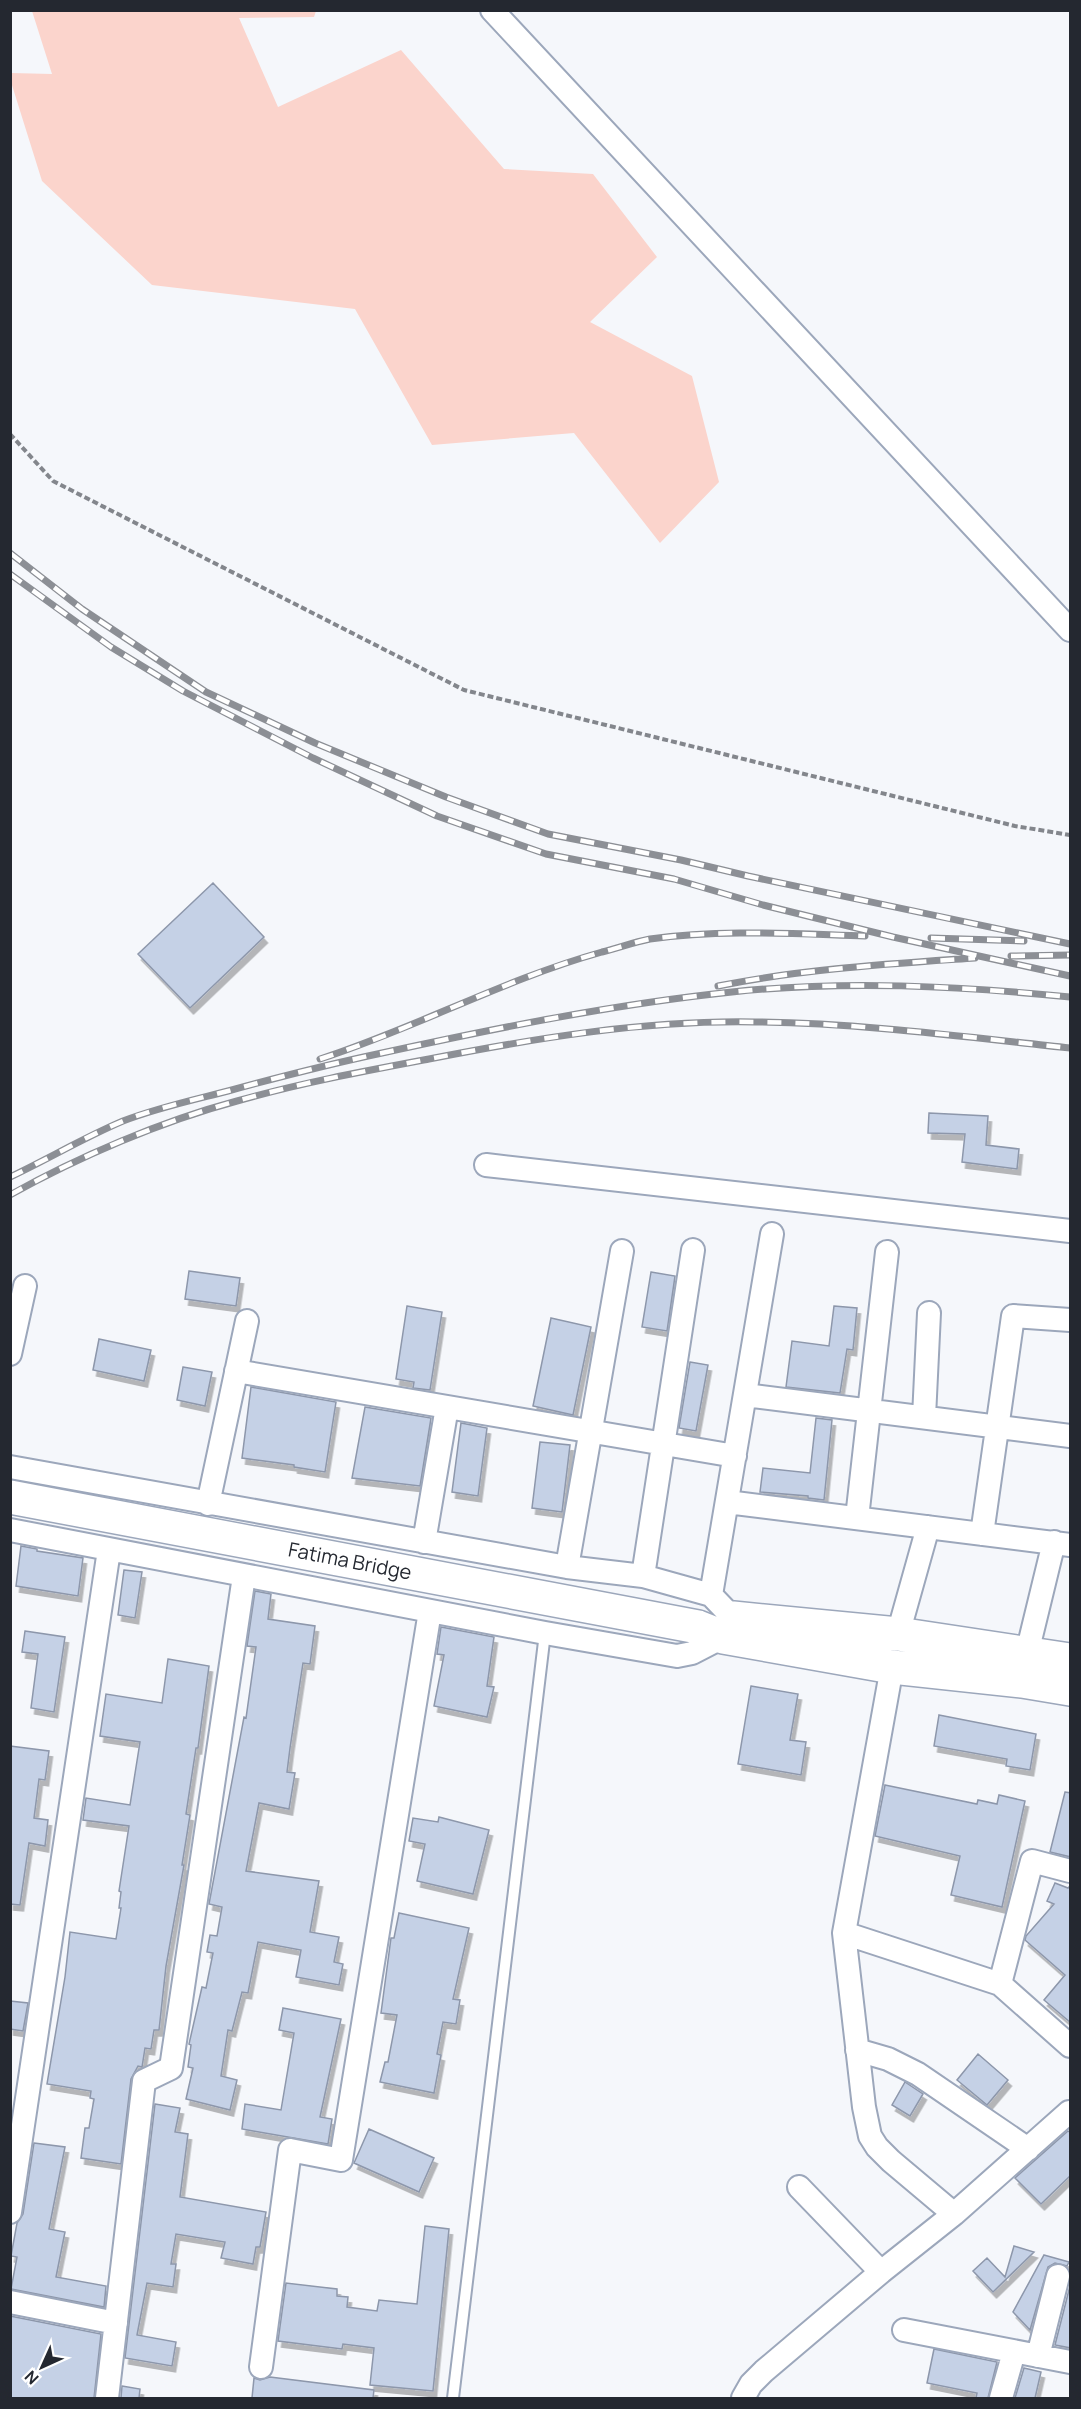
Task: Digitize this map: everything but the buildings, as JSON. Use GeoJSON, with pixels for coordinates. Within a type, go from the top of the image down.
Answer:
{"type":"FeatureCollection","features":[{"type":"Feature","properties":{"kind":"main road","name":"Fatima Bridge"},"geometry":{"type":"LineString","coordinates":[[10,1497],[711,1621]]}},
{"type":"Feature","properties":{"kind":"main road"},"geometry":{"type":"LineString","coordinates":[[711,1621],[898,1634],[1071,1660]]}},
{"type":"Feature","properties":{"kind":"main road"},"geometry":{"type":"LineString","coordinates":[[711,1621],[892,1667],[1022,1681],[1071,1689]]}},
{"type":"Feature","properties":{"kind":"street"},"geometry":{"type":"LineString","coordinates":[[492,10],[1071,630]]}},
{"type":"Feature","properties":{"kind":"street"},"geometry":{"type":"LineString","coordinates":[[486,1165],[1071,1231]]}},
{"type":"Feature","properties":{"kind":"street"},"geometry":{"type":"LineString","coordinates":[[10,1530],[545,1634],[677,1656],[692,1653],[711,1621],[727,1502],[772,1234]]}},
{"type":"Feature","properties":{"kind":"street"},"geometry":{"type":"LineString","coordinates":[[643,1576],[693,1250]]}},
{"type":"Feature","properties":{"kind":"street"},"geometry":{"type":"LineString","coordinates":[[567,1567],[622,1251]]}},
{"type":"Feature","properties":{"kind":"street"},"geometry":{"type":"LineString","coordinates":[[857,1518],[887,1251]]}},
{"type":"Feature","properties":{"kind":"street"},"geometry":{"type":"LineString","coordinates":[[10,1354],[25,1286]]}},
{"type":"Feature","properties":{"kind":"street"},"geometry":{"type":"LineString","coordinates":[[924,1418],[929,1313]]}},
{"type":"Feature","properties":{"kind":"street"},"geometry":{"type":"LineString","coordinates":[[982,1534],[1013,1316],[1071,1320]]}},
{"type":"Feature","properties":{"kind":"street"},"geometry":{"type":"LineString","coordinates":[[207,1504],[247,1321]]}},
{"type":"Feature","properties":{"kind":"street"},"geometry":{"type":"LineString","coordinates":[[236,1371],[735,1456]]}},
{"type":"Feature","properties":{"kind":"street"},"geometry":{"type":"LineString","coordinates":[[745,1395],[1071,1436]]}},
{"type":"Feature","properties":{"kind":"street"},"geometry":{"type":"LineString","coordinates":[[424,1542],[447,1407]]}},
{"type":"Feature","properties":{"kind":"street"},"geometry":{"type":"LineString","coordinates":[[10,1467],[567,1567],[643,1576],[711,1621]]}},
{"type":"Feature","properties":{"kind":"street"},"geometry":{"type":"LineString","coordinates":[[727,1502],[1062,1544],[1027,1653]]}},
{"type":"Feature","properties":{"kind":"street"},"geometry":{"type":"LineString","coordinates":[[898,1634],[928,1527]]}},
{"type":"Feature","properties":{"kind":"street"},"geometry":{"type":"LineString","coordinates":[[10,2212],[109,1550]]}},
{"type":"Feature","properties":{"kind":"street"},"geometry":{"type":"LineString","coordinates":[[107,2398],[144,2081],[171,2068],[244,1575]]}},
{"type":"Feature","properties":{"kind":"street"},"geometry":{"type":"LineString","coordinates":[[261,2367],[290,2150],[341,2160],[430,1611]]}},
{"type":"Feature","properties":{"kind":"street"},"geometry":{"type":"LineString","coordinates":[[892,1667],[844,1933],[857,2050],[870,2136],[877,2147],[954,2214]]}},
{"type":"Feature","properties":{"kind":"street"},"geometry":{"type":"LineString","coordinates":[[999,1984],[1032,1861],[1071,1871]]}},
{"type":"Feature","properties":{"kind":"street"},"geometry":{"type":"LineString","coordinates":[[844,1933],[999,1984],[1071,2046]]}},
{"type":"Feature","properties":{"kind":"street"},"geometry":{"type":"LineString","coordinates":[[857,2050],[888,2059],[918,2074],[1028,2149]]}},
{"type":"Feature","properties":{"kind":"street"},"geometry":{"type":"LineString","coordinates":[[743,2398],[751,2384],[764,2371],[954,2214],[1070,2112]]}},
{"type":"Feature","properties":{"kind":"street"},"geometry":{"type":"LineString","coordinates":[[799,2187],[881,2272]]}},
{"type":"Feature","properties":{"kind":"street"},"geometry":{"type":"LineString","coordinates":[[1038,2356],[1058,2276]]}},
{"type":"Feature","properties":{"kind":"street"},"geometry":{"type":"LineString","coordinates":[[10,2302],[116,2323]]}},
{"type":"Feature","properties":{"kind":"street"},"geometry":{"type":"LineString","coordinates":[[904,2331],[1071,2362]]}},
{"type":"Feature","properties":{"kind":"street"},"geometry":{"type":"LineString","coordinates":[[1001,2398],[1014,2352]]}},
{"type":"Feature","properties":{"kind":"lane"},"geometry":{"type":"LineString","coordinates":[[453,2398],[545,1634]]}},
{"type":"Feature","properties":{"kind":"path"},"geometry":{"type":"LineString","coordinates":[[10,434],[53,481],[464,690],[1015,826],[1071,835]]}},
{"type":"Feature","properties":{"kind":"shaded area"},"geometry":{"type":"Polygon","coordinates":[[[32,11],[316,11],[314,17],[239,18],[278,107],[401,50],[504,169],[593,174],[657,257],[590,322],[692,376],[719,482],[660,543],[574,433],[432,445],[355,309],[152,285],[42,181],[11,82],[11,73],[52,74],[32,11]]]}},
{"type":"Feature","properties":{"kind":"railway"},"geometry":{"type":"LineString","coordinates":[[10,553],[82,609],[206,692],[315,743],[446,797],[548,834],[681,860],[1070,944]]}},
{"type":"Feature","properties":{"kind":"railway"},"geometry":{"type":"LineString","coordinates":[[10,574],[111,647],[183,691],[313,758],[437,816],[546,854],[674,879],[763,905],[893,937],[1070,976]]}},
{"type":"Feature","properties":{"kind":"railway"},"geometry":{"type":"LineString","coordinates":[[320,1059],[356,1047],[566,963],[644,940],[731,933],[865,936]]}},
{"type":"Feature","properties":{"kind":"railway"},"geometry":{"type":"LineString","coordinates":[[931,938],[1024,941]]}},
{"type":"Feature","properties":{"kind":"railway"},"geometry":{"type":"LineString","coordinates":[[1011,956],[1070,955]]}},
{"type":"Feature","properties":{"kind":"railway"},"geometry":{"type":"LineString","coordinates":[[718,986],[814,971],[975,958]]}},
{"type":"Feature","properties":{"kind":"railway"},"geometry":{"type":"LineString","coordinates":[[10,1177],[109,1127],[161,1108],[363,1057],[600,1010],[732,992],[817,986],[944,987],[1070,997]]}},
{"type":"Feature","properties":{"kind":"railway"},"geometry":{"type":"LineString","coordinates":[[10,1195],[121,1141],[179,1119],[237,1101],[381,1068],[510,1044],[591,1032],[714,1022],[794,1023],[913,1031],[1070,1048]]}}]}
